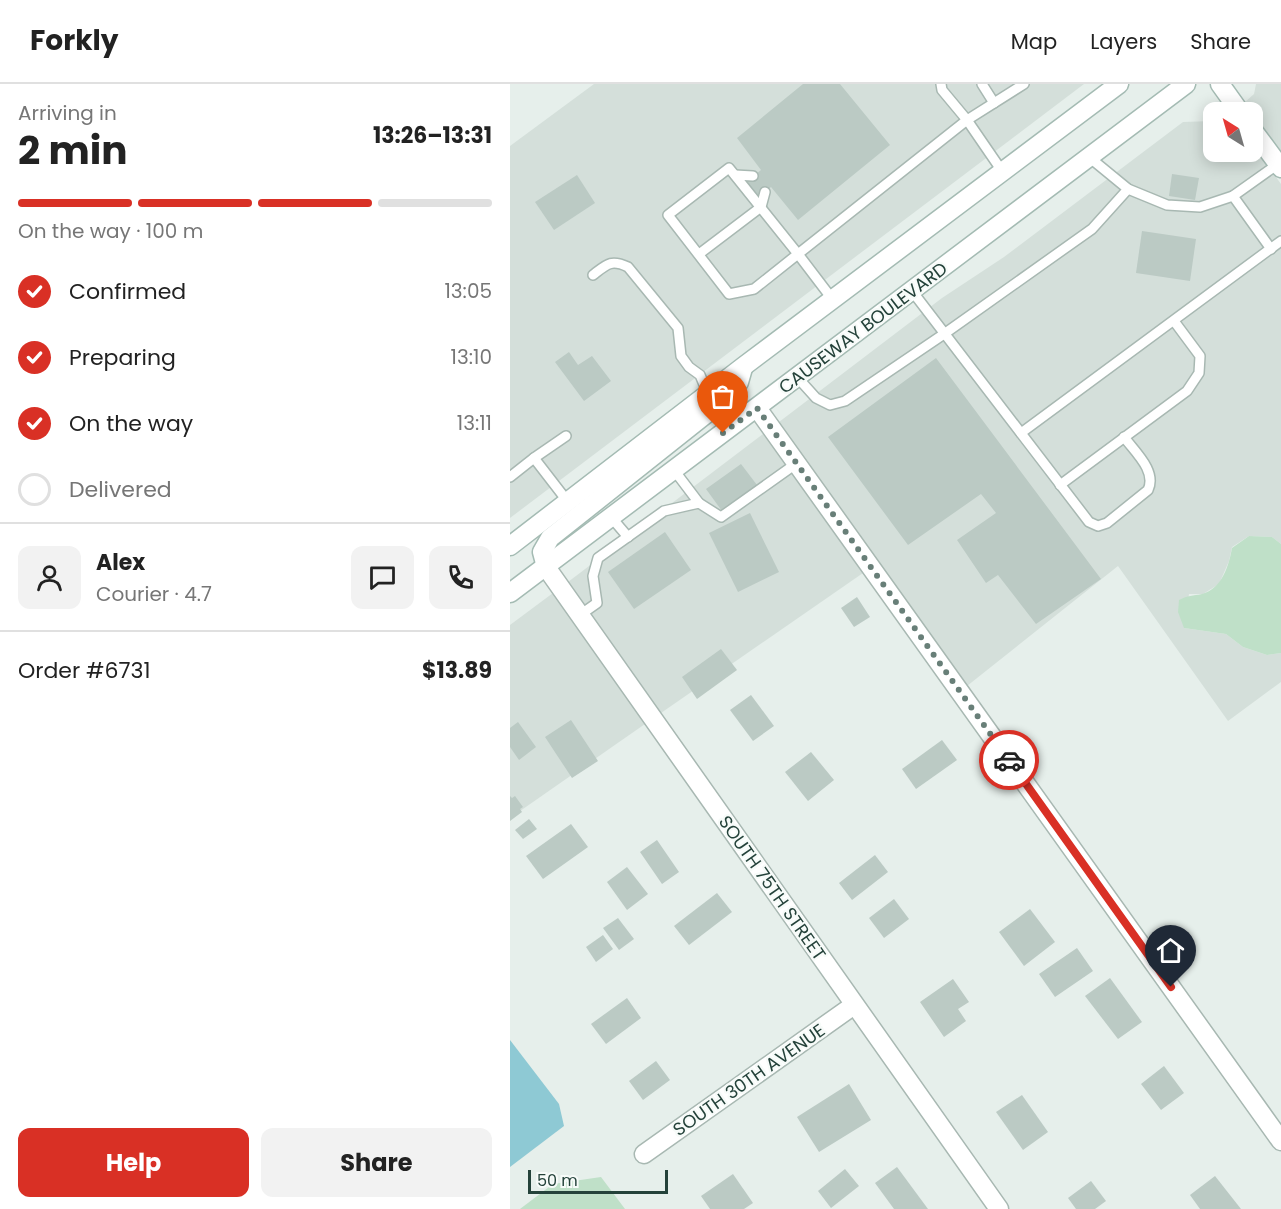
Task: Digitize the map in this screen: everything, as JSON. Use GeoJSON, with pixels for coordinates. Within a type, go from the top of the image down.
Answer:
{"type":"FeatureCollection","features":[{"type":"Feature","properties":{"kind":"street"},"geometry":{"type":"LineString","coordinates":[[510,546],[744,366],[1119,84]]}},
{"type":"Feature","properties":{"kind":"street","name":"CAUSEWAY BOULEVARD"},"geometry":{"type":"LineString","coordinates":[[510,593],[1186,84]]}},
{"type":"Feature","properties":{"kind":"street"},"geometry":{"type":"LineString","coordinates":[[1220,84],[1233,102]]}},
{"type":"Feature","properties":{"kind":"street"},"geometry":{"type":"LineString","coordinates":[[1263,144],[1280,166]]}},
{"type":"Feature","properties":{"kind":"street"},"geometry":{"type":"LineString","coordinates":[[546,567],[542,552],[550,538],[730,394],[739,382],[744,366]]}},
{"type":"Feature","properties":{"kind":"street"},"geometry":{"type":"LineString","coordinates":[[757,408],[1281,1141]]}},
{"type":"Feature","properties":{"kind":"street","name":"SOUTH 75TH STREET"},"geometry":{"type":"LineString","coordinates":[[546,567],[999,1209]]}},
{"type":"Feature","properties":{"kind":"street","name":"SOUTH 30TH AVENUE"},"geometry":{"type":"LineString","coordinates":[[644,1154],[854,1005]]}},
{"type":"Feature","properties":{"kind":"lane"},"geometry":{"type":"LineString","coordinates":[[982,84],[994,103]]}},
{"type":"Feature","properties":{"kind":"lane"},"geometry":{"type":"LineString","coordinates":[[833,300],[798,254],[729,168],[668,215],[729,294],[754,289],[798,254],[967,120],[1024,84]]}},
{"type":"Feature","properties":{"kind":"lane"},"geometry":{"type":"LineString","coordinates":[[939,86],[967,120],[1002,171]]}},
{"type":"Feature","properties":{"kind":"lane"},"geometry":{"type":"LineString","coordinates":[[1089,157],[1128,189],[1167,205],[1200,207],[1233,196],[1280,166]]}},
{"type":"Feature","properties":{"kind":"lane"},"geometry":{"type":"LineString","coordinates":[[735,175],[753,176]]}},
{"type":"Feature","properties":{"kind":"lane"},"geometry":{"type":"LineString","coordinates":[[797,377],[816,399],[830,405],[844,402],[945,334],[1092,229],[1128,189]]}},
{"type":"Feature","properties":{"kind":"lane"},"geometry":{"type":"LineString","coordinates":[[699,254],[760,207],[765,192]]}},
{"type":"Feature","properties":{"kind":"lane"},"geometry":{"type":"LineString","coordinates":[[1233,196],[1271,249]]}},
{"type":"Feature","properties":{"kind":"lane"},"geometry":{"type":"LineString","coordinates":[[1021,433],[1281,241]]}},
{"type":"Feature","properties":{"kind":"lane"},"geometry":{"type":"LineString","coordinates":[[593,275],[606,264],[617,262],[628,267],[678,328],[681,356],[689,367],[700,375],[708,394]]}},
{"type":"Feature","properties":{"kind":"lane"},"geometry":{"type":"LineString","coordinates":[[912,291],[1089,522],[1098,526],[1107,523],[1148,490],[1152,483],[1150,472],[1124,437]]}},
{"type":"Feature","properties":{"kind":"lane"},"geometry":{"type":"LineString","coordinates":[[1060,485],[1186,391],[1199,373],[1200,356],[1174,321]]}},
{"type":"Feature","properties":{"kind":"lane"},"geometry":{"type":"LineString","coordinates":[[510,477],[566,436]]}},
{"type":"Feature","properties":{"kind":"lane"},"geometry":{"type":"LineString","coordinates":[[534,458],[568,501]]}},
{"type":"Feature","properties":{"kind":"lane"},"geometry":{"type":"LineString","coordinates":[[674,470],[699,503],[721,517],[796,464]]}},
{"type":"Feature","properties":{"kind":"lane"},"geometry":{"type":"LineString","coordinates":[[580,615],[597,603],[593,576],[598,558],[664,511],[699,503]]}},
{"type":"Feature","properties":{"kind":"lane"},"geometry":{"type":"LineString","coordinates":[[611,517],[628,537]]}},
{"type":"Feature","properties":{"kind":"shaded area"},"geometry":{"type":"Polygon","coordinates":[[[594,84],[1084,84],[510,518],[510,146],[594,84]]]}},
{"type":"Feature","properties":{"kind":"shaded area"},"geometry":{"type":"Polygon","coordinates":[[[1256,84],[1281,84],[1281,152],[1263,127],[1263,102],[1245,102],[1254,94],[1256,84]]]}},
{"type":"Feature","properties":{"kind":"shaded area"},"geometry":{"type":"Polygon","coordinates":[[[1203,121],[1203,162],[1263,162],[1263,159],[1281,184],[1281,544],[1272,537],[1249,536],[1232,547],[1229,561],[1219,584],[1203,594],[1189,594],[1184,628],[1226,634],[1243,647],[1267,655],[1281,653],[1281,682],[1228,721],[1118,566],[967,686],[779,422],[942,298],[1004,257],[1183,122],[1203,121]]]}},
{"type":"Feature","properties":{"kind":"shaded area"},"geometry":{"type":"Polygon","coordinates":[[[763,434],[863,573],[661,713],[568,582],[763,434]]]}},
{"type":"Feature","properties":{"kind":"shaded area"},"geometry":{"type":"Polygon","coordinates":[[[553,593],[645,724],[510,818],[510,625],[553,593]]]}},
{"type":"Feature","properties":{"kind":"green space"},"geometry":{"type":"Polygon","coordinates":[[[1249,536],[1272,537],[1281,544],[1281,653],[1267,655],[1243,647],[1226,634],[1184,628],[1178,612],[1179,600],[1202,594],[1215,587],[1223,576],[1232,548],[1249,536]]]}},
{"type":"Feature","properties":{"kind":"green space"},"geometry":{"type":"Polygon","coordinates":[[[601,1177],[625,1209],[520,1209],[553,1184],[601,1177]]]}},
{"type":"Feature","properties":{"kind":"water"},"geometry":{"type":"Polygon","coordinates":[[[510,1040],[559,1104],[564,1126],[510,1167],[510,1040]]]}},
{"type":"Feature","properties":{"kind":"building"},"geometry":{"type":"Polygon","coordinates":[[[803,84],[840,84],[890,145],[798,220],[771,187],[759,197],[746,182],[761,170],[737,138],[803,84]]]}},
{"type":"Feature","properties":{"kind":"building"},"geometry":{"type":"Polygon","coordinates":[[[1172,174],[1199,178],[1195,200],[1169,196],[1172,174]]]}},
{"type":"Feature","properties":{"kind":"building"},"geometry":{"type":"Polygon","coordinates":[[[577,175],[595,203],[554,230],[535,202],[577,175]]]}},
{"type":"Feature","properties":{"kind":"building"},"geometry":{"type":"Polygon","coordinates":[[[1142,231],[1196,239],[1190,281],[1136,273],[1142,231]]]}},
{"type":"Feature","properties":{"kind":"building"},"geometry":{"type":"Polygon","coordinates":[[[569,352],[578,365],[592,356],[611,381],[584,401],[555,362],[569,352]]]}},
{"type":"Feature","properties":{"kind":"building"},"geometry":{"type":"Polygon","coordinates":[[[936,358],[1101,579],[1036,624],[998,575],[986,583],[957,540],[996,513],[981,494],[908,545],[828,437],[936,358]]]}},
{"type":"Feature","properties":{"kind":"building"},"geometry":{"type":"Polygon","coordinates":[[[741,464],[757,485],[722,511],[706,489],[741,464]]]}},
{"type":"Feature","properties":{"kind":"building"},"geometry":{"type":"Polygon","coordinates":[[[750,513],[779,572],[738,592],[709,533],[750,513]]]}},
{"type":"Feature","properties":{"kind":"building"},"geometry":{"type":"Polygon","coordinates":[[[665,532],[691,570],[634,609],[608,572],[665,532]]]}},
{"type":"Feature","properties":{"kind":"building"},"geometry":{"type":"Polygon","coordinates":[[[857,597],[870,617],[854,627],[841,608],[857,597]]]}},
{"type":"Feature","properties":{"kind":"building"},"geometry":{"type":"Polygon","coordinates":[[[721,649],[737,670],[697,699],[682,677],[721,649]]]}},
{"type":"Feature","properties":{"kind":"building"},"geometry":{"type":"Polygon","coordinates":[[[751,695],[774,726],[753,741],[730,710],[751,695]]]}},
{"type":"Feature","properties":{"kind":"building"},"geometry":{"type":"Polygon","coordinates":[[[571,720],[598,761],[572,778],[545,737],[571,720]]]}},
{"type":"Feature","properties":{"kind":"building"},"geometry":{"type":"Polygon","coordinates":[[[518,722],[536,747],[519,760],[510,747],[510,728],[518,722]]]}},
{"type":"Feature","properties":{"kind":"building"},"geometry":{"type":"Polygon","coordinates":[[[942,740],[957,760],[916,789],[902,769],[942,740]]]}},
{"type":"Feature","properties":{"kind":"building"},"geometry":{"type":"Polygon","coordinates":[[[811,752],[834,780],[808,801],[785,772],[811,752]]]}},
{"type":"Feature","properties":{"kind":"building"},"geometry":{"type":"Polygon","coordinates":[[[510,796],[512,798],[515,796],[523,807],[520,809],[522,812],[510,821],[510,796]]]}},
{"type":"Feature","properties":{"kind":"building"},"geometry":{"type":"Polygon","coordinates":[[[529,819],[537,829],[523,839],[515,830],[529,819]]]}},
{"type":"Feature","properties":{"kind":"building"},"geometry":{"type":"Polygon","coordinates":[[[571,824],[588,847],[543,879],[526,856],[571,824]]]}},
{"type":"Feature","properties":{"kind":"building"},"geometry":{"type":"Polygon","coordinates":[[[657,840],[679,872],[662,884],[640,852],[657,840]]]}},
{"type":"Feature","properties":{"kind":"building"},"geometry":{"type":"Polygon","coordinates":[[[875,855],[888,872],[852,900],[839,883],[875,855]]]}},
{"type":"Feature","properties":{"kind":"building"},"geometry":{"type":"Polygon","coordinates":[[[627,867],[648,894],[627,910],[607,882],[627,867]]]}},
{"type":"Feature","properties":{"kind":"building"},"geometry":{"type":"Polygon","coordinates":[[[717,893],[732,912],[689,945],[674,926],[717,893]]]}},
{"type":"Feature","properties":{"kind":"building"},"geometry":{"type":"Polygon","coordinates":[[[894,899],[909,919],[884,938],[869,918],[894,899]]]}},
{"type":"Feature","properties":{"kind":"building"},"geometry":{"type":"Polygon","coordinates":[[[1030,909],[1055,942],[1024,966],[999,932],[1030,909]]]}},
{"type":"Feature","properties":{"kind":"building"},"geometry":{"type":"Polygon","coordinates":[[[618,918],[634,939],[619,950],[603,928],[618,918]]]}},
{"type":"Feature","properties":{"kind":"building"},"geometry":{"type":"Polygon","coordinates":[[[603,935],[613,949],[596,962],[586,947],[603,935]]]}},
{"type":"Feature","properties":{"kind":"building"},"geometry":{"type":"Polygon","coordinates":[[[1077,948],[1093,971],[1055,997],[1039,974],[1077,948]]]}},
{"type":"Feature","properties":{"kind":"building"},"geometry":{"type":"Polygon","coordinates":[[[1110,978],[1142,1022],[1118,1039],[1085,996],[1110,978]]]}},
{"type":"Feature","properties":{"kind":"building"},"geometry":{"type":"Polygon","coordinates":[[[953,979],[969,1002],[958,1009],[966,1021],[944,1037],[920,1002],[953,979]]]}},
{"type":"Feature","properties":{"kind":"building"},"geometry":{"type":"Polygon","coordinates":[[[627,998],[641,1018],[606,1044],[591,1024],[627,998]]]}},
{"type":"Feature","properties":{"kind":"building"},"geometry":{"type":"Polygon","coordinates":[[[656,1061],[670,1080],[643,1100],[629,1081],[656,1061]]]}},
{"type":"Feature","properties":{"kind":"building"},"geometry":{"type":"Polygon","coordinates":[[[1164,1066],[1184,1093],[1161,1110],[1141,1084],[1164,1066]]]}},
{"type":"Feature","properties":{"kind":"building"},"geometry":{"type":"Polygon","coordinates":[[[849,1084],[871,1120],[819,1152],[797,1117],[849,1084]]]}},
{"type":"Feature","properties":{"kind":"building"},"geometry":{"type":"Polygon","coordinates":[[[1022,1095],[1048,1132],[1023,1150],[996,1112],[1022,1095]]]}},
{"type":"Feature","properties":{"kind":"building"},"geometry":{"type":"Polygon","coordinates":[[[897,1167],[928,1209],[894,1209],[875,1183],[897,1167]]]}},
{"type":"Feature","properties":{"kind":"building"},"geometry":{"type":"Polygon","coordinates":[[[845,1169],[859,1186],[831,1208],[818,1191],[845,1169]]]}},
{"type":"Feature","properties":{"kind":"building"},"geometry":{"type":"Polygon","coordinates":[[[733,1174],[753,1203],[744,1209],[710,1209],[701,1196],[733,1174]]]}},
{"type":"Feature","properties":{"kind":"building"},"geometry":{"type":"Polygon","coordinates":[[[1215,1176],[1241,1209],[1200,1209],[1190,1195],[1215,1176]]]}},
{"type":"Feature","properties":{"kind":"building"},"geometry":{"type":"Polygon","coordinates":[[[1091,1181],[1106,1201],[1095,1209],[1076,1209],[1068,1198],[1091,1181]]]}},
{"type":"Feature","properties":{"kind":"way so far"},"geometry":{"type":"LineString","coordinates":[[723,433],[757,408],[1009,760]]}},
{"type":"Feature","properties":{"kind":"route"},"geometry":{"type":"LineString","coordinates":[[1009,760],[1171,987]]}}]}
